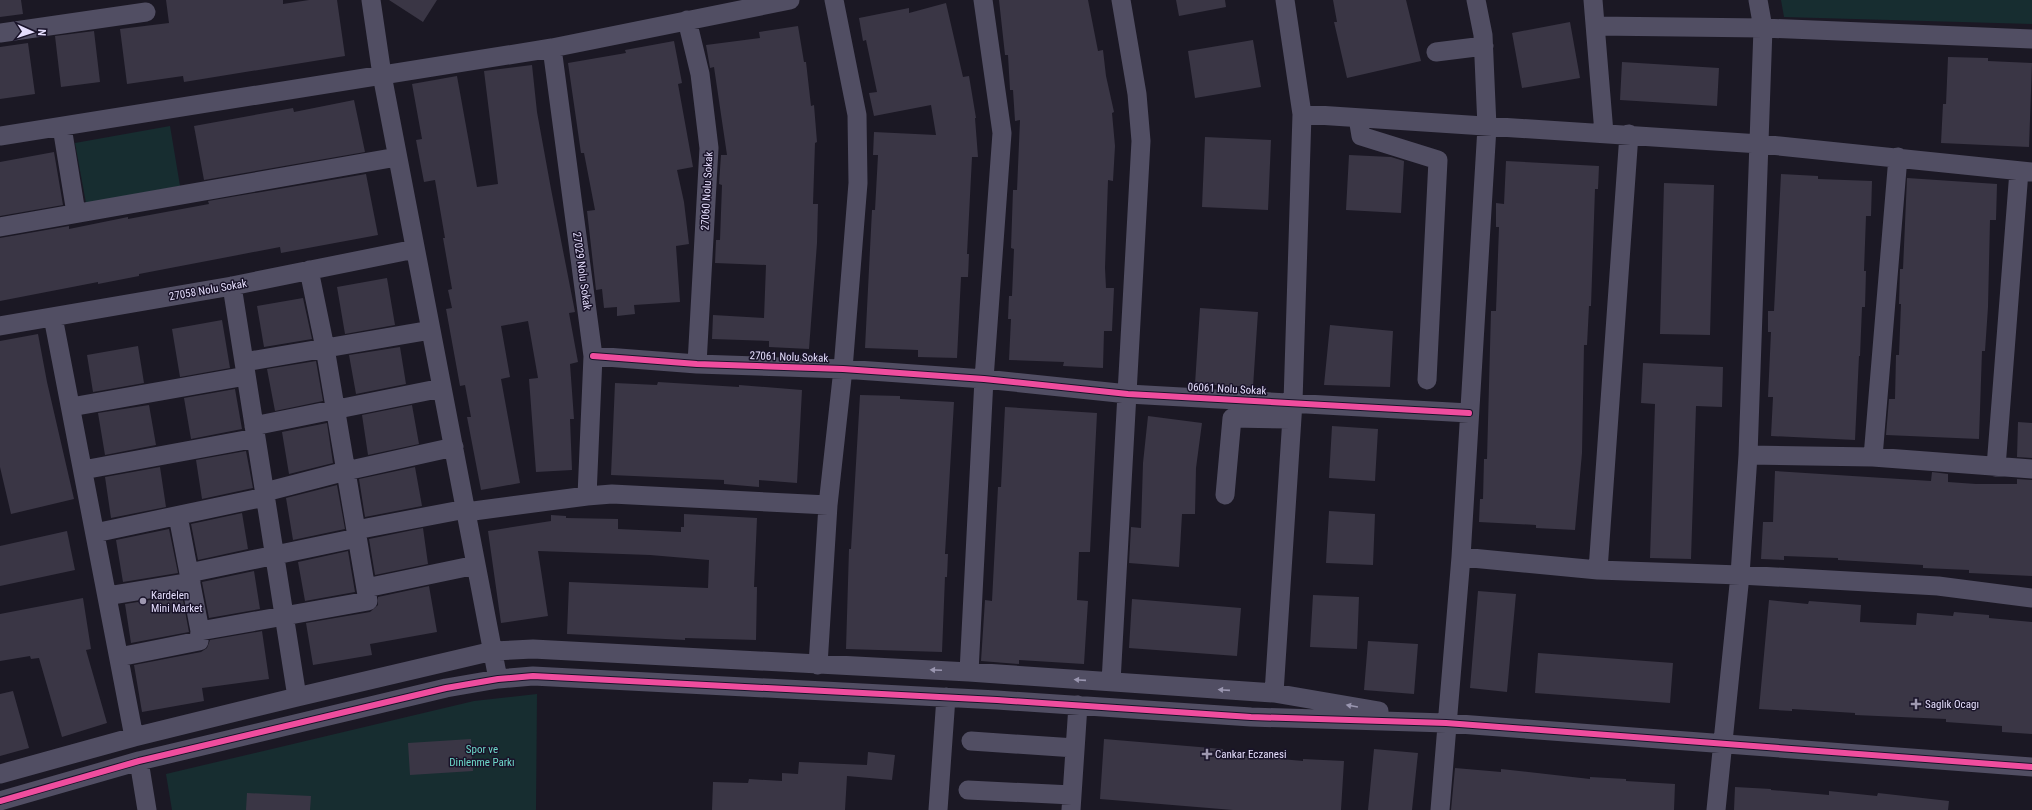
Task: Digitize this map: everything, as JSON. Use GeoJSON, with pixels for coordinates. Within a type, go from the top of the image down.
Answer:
{"type":"FeatureCollection","features":[{"type":"Feature","properties":{"kind":"street"},"geometry":{"type":"LineString","coordinates":[[371,0],[382,75],[397,157],[498,679]]}},
{"type":"Feature","properties":{"kind":"street"},"geometry":{"type":"LineString","coordinates":[[0,136],[552,48],[790,0]]}},
{"type":"Feature","properties":{"kind":"street"},"geometry":{"type":"LineString","coordinates":[[818,665],[828,505],[844,369],[858,182],[857,115],[834,0]]}},
{"type":"Feature","properties":{"kind":"street"},"geometry":{"type":"LineString","coordinates":[[969,672],[984,379],[1002,133],[984,0]]}},
{"type":"Feature","properties":{"kind":"street"},"geometry":{"type":"LineString","coordinates":[[1111,682],[1141,141],[1137,94],[1121,0]]}},
{"type":"Feature","properties":{"kind":"street"},"geometry":{"type":"LineString","coordinates":[[1274,693],[1292,411],[1302,114],[1285,0]]}},
{"type":"Feature","properties":{"kind":"street"},"geometry":{"type":"LineString","coordinates":[[1440,810],[1446,723],[1461,557],[1487,127],[1484,46],[1476,0]]}},
{"type":"Feature","properties":{"kind":"street"},"geometry":{"type":"LineString","coordinates":[[1593,0],[1604,133]]}},
{"type":"Feature","properties":{"kind":"street"},"geometry":{"type":"LineString","coordinates":[[1716,810],[1740,575],[1748,455],[1763,28],[1758,0]]}},
{"type":"Feature","properties":{"kind":"street"},"geometry":{"type":"LineString","coordinates":[[0,34],[146,12]]}},
{"type":"Feature","properties":{"kind":"street","name":"27060 Nolu Sokak"},"geometry":{"type":"LineString","coordinates":[[688,20],[700,74],[709,148],[697,364]]}},
{"type":"Feature","properties":{"kind":"street"},"geometry":{"type":"LineString","coordinates":[[1596,26],[1763,28],[2032,39]]}},
{"type":"Feature","properties":{"kind":"street"},"geometry":{"type":"LineString","coordinates":[[1436,52],[1484,46]]}},
{"type":"Feature","properties":{"kind":"street","name":"27029 Nolu Sokak"},"geometry":{"type":"LineString","coordinates":[[552,48],[593,356],[586,496]]}},
{"type":"Feature","properties":{"kind":"street"},"geometry":{"type":"LineString","coordinates":[[1302,114],[1487,127],[1629,134],[1760,144],[2025,171],[1996,467]]}},
{"type":"Feature","properties":{"kind":"street"},"geometry":{"type":"LineString","coordinates":[[1358,118],[1361,136],[1438,160],[1427,380]]}},
{"type":"Feature","properties":{"kind":"street"},"geometry":{"type":"LineString","coordinates":[[62,127],[76,213]]}},
{"type":"Feature","properties":{"kind":"street"},"geometry":{"type":"LineString","coordinates":[[1598,570],[1629,134]]}},
{"type":"Feature","properties":{"kind":"street"},"geometry":{"type":"LineString","coordinates":[[0,227],[397,157]]}},
{"type":"Feature","properties":{"kind":"street"},"geometry":{"type":"LineString","coordinates":[[1874,457],[1898,157]]}},
{"type":"Feature","properties":{"kind":"street","name":"27058 Nolu Sokak"},"geometry":{"type":"LineString","coordinates":[[0,326],[232,286],[415,249]]}},
{"type":"Feature","properties":{"kind":"street"},"geometry":{"type":"LineString","coordinates":[[200,631],[368,601],[325,348],[309,270]]}},
{"type":"Feature","properties":{"kind":"street"},"geometry":{"type":"LineString","coordinates":[[232,286],[297,697]]}},
{"type":"Feature","properties":{"kind":"street"},"geometry":{"type":"LineString","coordinates":[[53,317],[134,737]]}},
{"type":"Feature","properties":{"kind":"street"},"geometry":{"type":"LineString","coordinates":[[71,407],[245,369],[325,348],[431,330]]}},
{"type":"Feature","properties":{"kind":"street","name":"27061 Nolu Sokak"},"geometry":{"type":"LineString","coordinates":[[593,356],[697,364],[844,369],[984,379]]}},
{"type":"Feature","properties":{"kind":"street","name":"06061 Nolu Sokak"},"geometry":{"type":"LineString","coordinates":[[984,379],[1292,411],[1469,413]]}},
{"type":"Feature","properties":{"kind":"street"},"geometry":{"type":"LineString","coordinates":[[83,470],[255,432],[335,410],[442,388]]}},
{"type":"Feature","properties":{"kind":"street"},"geometry":{"type":"LineString","coordinates":[[1226,495],[1232,418],[1292,411]]}},
{"type":"Feature","properties":{"kind":"street"},"geometry":{"type":"LineString","coordinates":[[95,533],[178,516],[265,495],[346,471],[454,447]]}},
{"type":"Feature","properties":{"kind":"street"},"geometry":{"type":"LineString","coordinates":[[1748,455],[1874,457],[2032,469]]}},
{"type":"Feature","properties":{"kind":"street"},"geometry":{"type":"LineString","coordinates":[[107,596],[275,556],[356,534],[466,510],[612,494],[828,505]]}},
{"type":"Feature","properties":{"kind":"street"},"geometry":{"type":"LineString","coordinates":[[119,656],[199,642],[200,631],[178,516]]}},
{"type":"Feature","properties":{"kind":"street"},"geometry":{"type":"LineString","coordinates":[[1461,557],[1598,570],[1740,575],[1938,586],[2032,598]]}},
{"type":"Feature","properties":{"kind":"street"},"geometry":{"type":"LineString","coordinates":[[366,588],[476,565]]}},
{"type":"Feature","properties":{"kind":"street"},"geometry":{"type":"LineString","coordinates":[[0,774],[134,737],[493,651],[533,649],[969,672],[1274,693],[1446,723]]}},
{"type":"Feature","properties":{"kind":"street"},"geometry":{"type":"LineString","coordinates":[[0,801],[139,761],[446,688],[498,679],[533,676],[946,697],[1251,717],[1446,723],[2032,767]]}},
{"type":"Feature","properties":{"kind":"street"},"geometry":{"type":"LineString","coordinates":[[938,810],[946,697]]}},
{"type":"Feature","properties":{"kind":"street"},"geometry":{"type":"LineString","coordinates":[[968,790],[1071,802],[1078,705]]}},
{"type":"Feature","properties":{"kind":"street"},"geometry":{"type":"LineString","coordinates":[[971,741],[1075,748]]}},
{"type":"Feature","properties":{"kind":"street"},"geometry":{"type":"LineString","coordinates":[[139,761],[147,810]]}},
{"type":"Feature","properties":{"kind":"green space"},"geometry":{"type":"Polygon","coordinates":[[[1781,0],[2032,0],[2032,24],[1784,17],[1781,0]]]}},
{"type":"Feature","properties":{"kind":"green space"},"geometry":{"type":"Polygon","coordinates":[[[170,126],[180,186],[86,203],[75,143],[170,126]]]}},
{"type":"Feature","properties":{"kind":"green space","name":"Spor ve Dinlenme Parkı"},"geometry":{"type":"Polygon","coordinates":[[[537,694],[536,810],[172,810],[166,774],[474,701],[537,694]]]}},
{"type":"Feature","properties":{"kind":"building"},"geometry":{"type":"Polygon","coordinates":[[[0,0],[21,0],[23,14],[0,17],[0,0]]]}},
{"type":"Feature","properties":{"kind":"building"},"geometry":{"type":"Polygon","coordinates":[[[166,0],[283,0],[283,4],[309,0],[337,0],[345,56],[184,82],[183,76],[127,84],[120,29],[169,23],[166,0]]]}},
{"type":"Feature","properties":{"kind":"building"},"geometry":{"type":"Polygon","coordinates":[[[389,0],[437,0],[423,22],[389,0]]]}},
{"type":"Feature","properties":{"kind":"building"},"geometry":{"type":"Polygon","coordinates":[[[999,0],[1088,0],[1098,51],[1103,50],[1106,76],[1114,112],[1112,113],[1115,146],[1113,181],[1108,180],[1105,268],[1106,288],[1114,288],[1112,331],[1104,331],[1103,368],[1063,366],[1064,362],[1009,360],[1011,319],[1008,319],[1009,296],[1012,296],[1014,249],[1011,248],[1013,190],[1017,190],[1020,120],[1015,121],[1013,90],[1010,90],[1008,55],[1005,55],[999,0]]]}},
{"type":"Feature","properties":{"kind":"building"},"geometry":{"type":"Polygon","coordinates":[[[1176,0],[1225,0],[1226,7],[1179,16],[1176,0]]]}},
{"type":"Feature","properties":{"kind":"building"},"geometry":{"type":"Polygon","coordinates":[[[1333,0],[1406,0],[1421,61],[1347,78],[1334,22],[1337,22],[1333,0]]]}},
{"type":"Feature","properties":{"kind":"building"},"geometry":{"type":"Polygon","coordinates":[[[946,3],[963,77],[969,76],[976,118],[978,157],[972,157],[967,254],[969,254],[968,277],[961,277],[957,358],[918,357],[918,350],[865,348],[872,210],[875,210],[878,155],[873,155],[874,132],[936,135],[931,105],[874,116],[869,93],[877,92],[866,40],[863,41],[859,18],[909,8],[909,13],[946,3]]]}},
{"type":"Feature","properties":{"kind":"building"},"geometry":{"type":"Polygon","coordinates":[[[1570,22],[1580,78],[1522,88],[1512,33],[1570,22]]]}},
{"type":"Feature","properties":{"kind":"building"},"geometry":{"type":"Polygon","coordinates":[[[798,26],[804,62],[806,62],[811,106],[814,105],[817,142],[815,143],[813,204],[818,204],[817,243],[809,349],[769,347],[769,341],[712,339],[713,315],[764,318],[766,265],[715,263],[716,240],[720,240],[722,185],[719,184],[721,155],[727,155],[714,67],[710,68],[706,45],[760,38],[759,32],[798,26]]]}},
{"type":"Feature","properties":{"kind":"building"},"geometry":{"type":"Polygon","coordinates":[[[94,31],[100,82],[61,87],[55,36],[94,31]]]}},
{"type":"Feature","properties":{"kind":"building"},"geometry":{"type":"Polygon","coordinates":[[[1253,40],[1261,87],[1195,98],[1188,51],[1253,40]]]}},
{"type":"Feature","properties":{"kind":"building"},"geometry":{"type":"Polygon","coordinates":[[[674,41],[682,83],[678,84],[693,167],[677,170],[684,202],[689,244],[676,246],[680,302],[634,305],[635,314],[617,316],[617,307],[604,308],[602,289],[596,290],[587,211],[595,210],[584,153],[581,153],[568,63],[626,53],[625,50],[674,41]]]}},
{"type":"Feature","properties":{"kind":"building"},"geometry":{"type":"Polygon","coordinates":[[[28,43],[35,94],[0,99],[0,47],[28,43]]]}},
{"type":"Feature","properties":{"kind":"building"},"geometry":{"type":"Polygon","coordinates":[[[1948,57],[1988,58],[1988,61],[2032,63],[2029,147],[1941,143],[1943,104],[1946,104],[1948,57]]]}},
{"type":"Feature","properties":{"kind":"building"},"geometry":{"type":"Polygon","coordinates":[[[1622,62],[1719,68],[1717,106],[1620,100],[1622,62]]]}},
{"type":"Feature","properties":{"kind":"building"},"geometry":{"type":"Polygon","coordinates":[[[532,65],[537,112],[575,312],[569,313],[578,362],[570,364],[574,419],[570,419],[572,470],[536,472],[529,379],[538,378],[528,321],[501,326],[510,377],[501,379],[520,483],[481,490],[467,417],[471,417],[465,385],[460,386],[446,309],[452,308],[448,290],[452,289],[443,238],[445,238],[435,180],[424,182],[416,140],[422,139],[412,84],[457,76],[477,187],[498,184],[484,71],[532,65]]]}},
{"type":"Feature","properties":{"kind":"building"},"geometry":{"type":"Polygon","coordinates":[[[354,100],[365,152],[204,180],[194,126],[293,108],[294,112],[354,100]]]}},
{"type":"Feature","properties":{"kind":"building"},"geometry":{"type":"Polygon","coordinates":[[[1205,137],[1271,140],[1268,210],[1202,207],[1205,137]]]}},
{"type":"Feature","properties":{"kind":"building"},"geometry":{"type":"Polygon","coordinates":[[[54,152],[63,205],[0,216],[0,162],[54,152]]]}},
{"type":"Feature","properties":{"kind":"building"},"geometry":{"type":"Polygon","coordinates":[[[1349,155],[1391,157],[1404,161],[1401,213],[1346,210],[1349,155]]]}},
{"type":"Feature","properties":{"kind":"building"},"geometry":{"type":"Polygon","coordinates":[[[1506,161],[1599,166],[1598,189],[1595,189],[1591,306],[1589,306],[1587,345],[1584,345],[1582,453],[1575,530],[1536,528],[1536,525],[1479,522],[1480,499],[1483,499],[1484,459],[1487,459],[1491,311],[1496,311],[1499,227],[1496,227],[1496,203],[1504,204],[1506,161]]]}},
{"type":"Feature","properties":{"kind":"building"},"geometry":{"type":"Polygon","coordinates":[[[366,174],[378,235],[281,253],[280,247],[139,274],[139,276],[98,284],[98,282],[0,301],[0,238],[69,226],[69,229],[128,217],[128,219],[209,204],[208,201],[366,174]]]}},
{"type":"Feature","properties":{"kind":"building"},"geometry":{"type":"Polygon","coordinates":[[[1781,174],[1818,176],[1818,179],[1872,181],[1871,216],[1866,216],[1864,271],[1866,271],[1865,307],[1862,307],[1855,440],[1771,436],[1773,397],[1768,397],[1771,332],[1768,332],[1768,311],[1774,311],[1781,174]]]}},
{"type":"Feature","properties":{"kind":"building"},"geometry":{"type":"Polygon","coordinates":[[[1907,178],[1997,184],[1996,220],[1990,220],[1988,307],[1985,351],[1982,351],[1979,439],[1886,435],[1889,399],[1895,399],[1896,355],[1899,355],[1901,304],[1899,304],[1900,269],[1903,269],[1907,178]]]}},
{"type":"Feature","properties":{"kind":"building"},"geometry":{"type":"Polygon","coordinates":[[[1664,183],[1714,185],[1710,335],[1660,334],[1664,183]]]}},
{"type":"Feature","properties":{"kind":"building"},"geometry":{"type":"Polygon","coordinates":[[[387,278],[395,325],[345,334],[337,287],[387,278]]]}},
{"type":"Feature","properties":{"kind":"building"},"geometry":{"type":"Polygon","coordinates":[[[303,298],[312,339],[264,347],[257,306],[303,298]]]}},
{"type":"Feature","properties":{"kind":"building"},"geometry":{"type":"Polygon","coordinates":[[[1200,308],[1258,312],[1253,387],[1195,384],[1200,308]]]}},
{"type":"Feature","properties":{"kind":"building"},"geometry":{"type":"Polygon","coordinates":[[[222,320],[230,368],[180,377],[172,329],[222,320]]]}},
{"type":"Feature","properties":{"kind":"building"},"geometry":{"type":"Polygon","coordinates":[[[1330,325],[1393,331],[1390,387],[1324,385],[1330,325]]]}},
{"type":"Feature","properties":{"kind":"building"},"geometry":{"type":"Polygon","coordinates":[[[38,334],[47,382],[74,499],[11,514],[0,467],[0,341],[38,334]]]}},
{"type":"Feature","properties":{"kind":"building"},"geometry":{"type":"Polygon","coordinates":[[[138,346],[144,383],[93,392],[87,355],[138,346]]]}},
{"type":"Feature","properties":{"kind":"building"},"geometry":{"type":"Polygon","coordinates":[[[400,347],[406,384],[356,394],[349,355],[400,347]]]}},
{"type":"Feature","properties":{"kind":"building"},"geometry":{"type":"Polygon","coordinates":[[[316,361],[323,401],[275,411],[267,369],[316,361]]]}},
{"type":"Feature","properties":{"kind":"building"},"geometry":{"type":"Polygon","coordinates":[[[1643,363],[1723,367],[1722,407],[1696,406],[1691,559],[1650,558],[1655,404],[1641,403],[1643,363]]]}},
{"type":"Feature","properties":{"kind":"building"},"geometry":{"type":"Polygon","coordinates":[[[658,382],[739,387],[739,385],[802,390],[797,483],[759,480],[759,487],[724,484],[724,480],[611,475],[615,383],[657,385],[658,382]]]}},
{"type":"Feature","properties":{"kind":"building"},"geometry":{"type":"Polygon","coordinates":[[[235,389],[242,429],[191,439],[184,398],[235,389]]]}},
{"type":"Feature","properties":{"kind":"building"},"geometry":{"type":"Polygon","coordinates":[[[860,395],[900,396],[900,399],[954,402],[945,554],[948,554],[947,577],[945,577],[942,652],[846,649],[849,549],[851,549],[860,395]]]}},
{"type":"Feature","properties":{"kind":"building"},"geometry":{"type":"Polygon","coordinates":[[[149,405],[156,445],[105,455],[98,413],[149,405]]]}},
{"type":"Feature","properties":{"kind":"building"},"geometry":{"type":"Polygon","coordinates":[[[412,405],[419,444],[368,455],[362,415],[412,405]]]}},
{"type":"Feature","properties":{"kind":"building"},"geometry":{"type":"Polygon","coordinates":[[[1005,407],[1097,413],[1090,552],[1079,552],[1077,600],[1088,601],[1084,664],[1019,660],[1019,664],[981,661],[985,600],[992,601],[998,487],[1001,487],[1005,407]]]}},
{"type":"Feature","properties":{"kind":"building"},"geometry":{"type":"Polygon","coordinates":[[[1148,416],[1202,423],[1196,468],[1195,514],[1182,514],[1179,567],[1129,563],[1131,527],[1141,528],[1143,463],[1148,416]]]}},
{"type":"Feature","properties":{"kind":"building"},"geometry":{"type":"Polygon","coordinates":[[[2018,422],[2032,423],[2032,458],[2017,457],[2018,422]]]}},
{"type":"Feature","properties":{"kind":"building"},"geometry":{"type":"Polygon","coordinates":[[[327,423],[333,463],[289,474],[282,432],[327,423]]]}},
{"type":"Feature","properties":{"kind":"building"},"geometry":{"type":"Polygon","coordinates":[[[1332,426],[1378,429],[1375,481],[1329,478],[1332,426]]]}},
{"type":"Feature","properties":{"kind":"building"},"geometry":{"type":"Polygon","coordinates":[[[246,451],[253,488],[202,499],[196,460],[246,451]]]}},
{"type":"Feature","properties":{"kind":"building"},"geometry":{"type":"Polygon","coordinates":[[[160,467],[166,507],[111,518],[105,477],[160,467]]]}},
{"type":"Feature","properties":{"kind":"building"},"geometry":{"type":"Polygon","coordinates":[[[415,467],[422,506],[365,517],[359,479],[415,467]]]}},
{"type":"Feature","properties":{"kind":"building"},"geometry":{"type":"Polygon","coordinates":[[[1775,471],[1931,481],[1932,472],[1948,474],[1948,482],[1976,484],[2017,484],[2017,479],[2032,480],[2032,576],[1969,573],[1969,570],[1923,568],[1923,565],[1838,560],[1838,558],[1784,556],[1784,560],[1761,559],[1763,522],[1773,522],[1775,471]]]}},
{"type":"Feature","properties":{"kind":"building"},"geometry":{"type":"Polygon","coordinates":[[[337,485],[345,529],[293,540],[286,498],[337,485]]]}},
{"type":"Feature","properties":{"kind":"building"},"geometry":{"type":"Polygon","coordinates":[[[1329,511],[1375,514],[1373,565],[1326,563],[1329,511]]]}},
{"type":"Feature","properties":{"kind":"building"},"geometry":{"type":"Polygon","coordinates":[[[242,513],[248,549],[198,560],[191,524],[242,513]]]}},
{"type":"Feature","properties":{"kind":"building"},"geometry":{"type":"Polygon","coordinates":[[[684,514],[757,518],[754,587],[757,587],[756,640],[685,638],[685,640],[567,634],[569,582],[708,588],[709,560],[650,555],[538,551],[548,616],[501,623],[488,531],[551,521],[551,515],[566,516],[566,518],[618,519],[618,529],[681,532],[681,527],[684,527],[684,514]]]}},
{"type":"Feature","properties":{"kind":"building"},"geometry":{"type":"Polygon","coordinates":[[[423,528],[428,564],[375,575],[369,539],[423,528]]]}},
{"type":"Feature","properties":{"kind":"building"},"geometry":{"type":"Polygon","coordinates":[[[169,529],[178,573],[123,582],[116,540],[169,529]]]}},
{"type":"Feature","properties":{"kind":"building"},"geometry":{"type":"Polygon","coordinates":[[[67,531],[75,570],[0,586],[0,546],[67,531]]]}},
{"type":"Feature","properties":{"kind":"building"},"geometry":{"type":"Polygon","coordinates":[[[348,551],[355,592],[305,601],[298,562],[348,551]]]}},
{"type":"Feature","properties":{"kind":"building"},"geometry":{"type":"Polygon","coordinates":[[[254,571],[260,609],[209,618],[202,582],[254,571]]]}},
{"type":"Feature","properties":{"kind":"building"},"geometry":{"type":"Polygon","coordinates":[[[429,586],[437,632],[370,644],[372,655],[313,665],[306,623],[370,612],[378,605],[378,597],[429,586]]]}},
{"type":"Feature","properties":{"kind":"building"},"geometry":{"type":"Polygon","coordinates":[[[1478,591],[1516,594],[1507,692],[1470,688],[1478,591]]]}},
{"type":"Feature","properties":{"kind":"building"},"geometry":{"type":"Polygon","coordinates":[[[182,595],[189,632],[131,643],[125,604],[182,595]]]}},
{"type":"Feature","properties":{"kind":"building"},"geometry":{"type":"Polygon","coordinates":[[[1313,595],[1359,597],[1357,649],[1310,647],[1313,595]]]}},
{"type":"Feature","properties":{"kind":"building"},"geometry":{"type":"Polygon","coordinates":[[[83,598],[91,649],[86,650],[107,723],[62,737],[39,658],[31,659],[30,656],[0,661],[0,614],[83,598]]]}},
{"type":"Feature","properties":{"kind":"building"},"geometry":{"type":"Polygon","coordinates":[[[1132,599],[1241,608],[1237,656],[1129,648],[1132,599]]]}},
{"type":"Feature","properties":{"kind":"building"},"geometry":{"type":"Polygon","coordinates":[[[1769,600],[1808,604],[1809,601],[1861,605],[1860,622],[1916,625],[1917,613],[1953,616],[1954,612],[1989,615],[1989,618],[2032,622],[2032,734],[2002,732],[2002,726],[1946,722],[1946,719],[1855,715],[1855,713],[1792,709],[1792,711],[1759,709],[1769,600]]]}},
{"type":"Feature","properties":{"kind":"building"},"geometry":{"type":"Polygon","coordinates":[[[262,631],[269,679],[202,688],[204,701],[142,712],[134,665],[201,652],[207,648],[210,640],[262,631]]]}},
{"type":"Feature","properties":{"kind":"building"},"geometry":{"type":"Polygon","coordinates":[[[1368,641],[1418,644],[1414,694],[1364,690],[1368,641]]]}},
{"type":"Feature","properties":{"kind":"building"},"geometry":{"type":"Polygon","coordinates":[[[1538,653],[1673,663],[1670,703],[1535,693],[1538,653]]]}},
{"type":"Feature","properties":{"kind":"building"},"geometry":{"type":"Polygon","coordinates":[[[13,691],[29,748],[0,756],[0,694],[13,691]]]}},
{"type":"Feature","properties":{"kind":"building"},"geometry":{"type":"Polygon","coordinates":[[[471,739],[473,771],[410,775],[408,743],[471,739]]]}},
{"type":"Feature","properties":{"kind":"building"},"geometry":{"type":"Polygon","coordinates":[[[1104,739],[1223,749],[1223,754],[1303,761],[1303,759],[1344,761],[1341,810],[1233,810],[1100,799],[1104,739]]]}},
{"type":"Feature","properties":{"kind":"building"},"geometry":{"type":"Polygon","coordinates":[[[1374,749],[1418,753],[1412,810],[1368,810],[1374,749]]]}},
{"type":"Feature","properties":{"kind":"building"},"geometry":{"type":"Polygon","coordinates":[[[868,752],[895,755],[892,780],[847,776],[845,810],[712,810],[713,782],[748,783],[749,779],[782,781],[782,773],[798,774],[799,762],[867,765],[868,752]]]}},
{"type":"Feature","properties":{"kind":"building"},"geometry":{"type":"Polygon","coordinates":[[[1455,768],[1501,772],[1501,769],[1590,779],[1590,777],[1626,779],[1626,781],[1675,784],[1674,810],[1451,810],[1455,768]]]}},
{"type":"Feature","properties":{"kind":"building"},"geometry":{"type":"Polygon","coordinates":[[[1735,787],[1829,795],[1829,791],[1877,796],[1878,793],[1949,801],[1948,810],[1734,810],[1735,787]]]}},
{"type":"Feature","properties":{"kind":"building"},"geometry":{"type":"Polygon","coordinates":[[[247,793],[311,796],[310,810],[246,810],[247,793]]]}},
{"type":"Feature","properties":{"kind":"cycle path"},"geometry":{"type":"LineString","coordinates":[[593,356],[697,364],[843,369],[984,379],[1128,394],[1469,413]]}},
{"type":"Feature","properties":{"kind":"cycle path"},"geometry":{"type":"LineString","coordinates":[[0,801],[139,761],[446,688],[498,679],[533,676],[997,700],[1251,717],[1446,723],[2032,767]]}},
{"type":"Feature","properties":{"kind":"place","name":"Kardelen Mini Market"},"geometry":{"type":"Point","coordinates":[143,601]}},
{"type":"Feature","properties":{"kind":"place","name":"Saglık Ocagı"},"geometry":{"type":"Point","coordinates":[1916,704]}},
{"type":"Feature","properties":{"kind":"place","name":"Cankar Eczanesi"},"geometry":{"type":"Point","coordinates":[1207,754]}}]}
